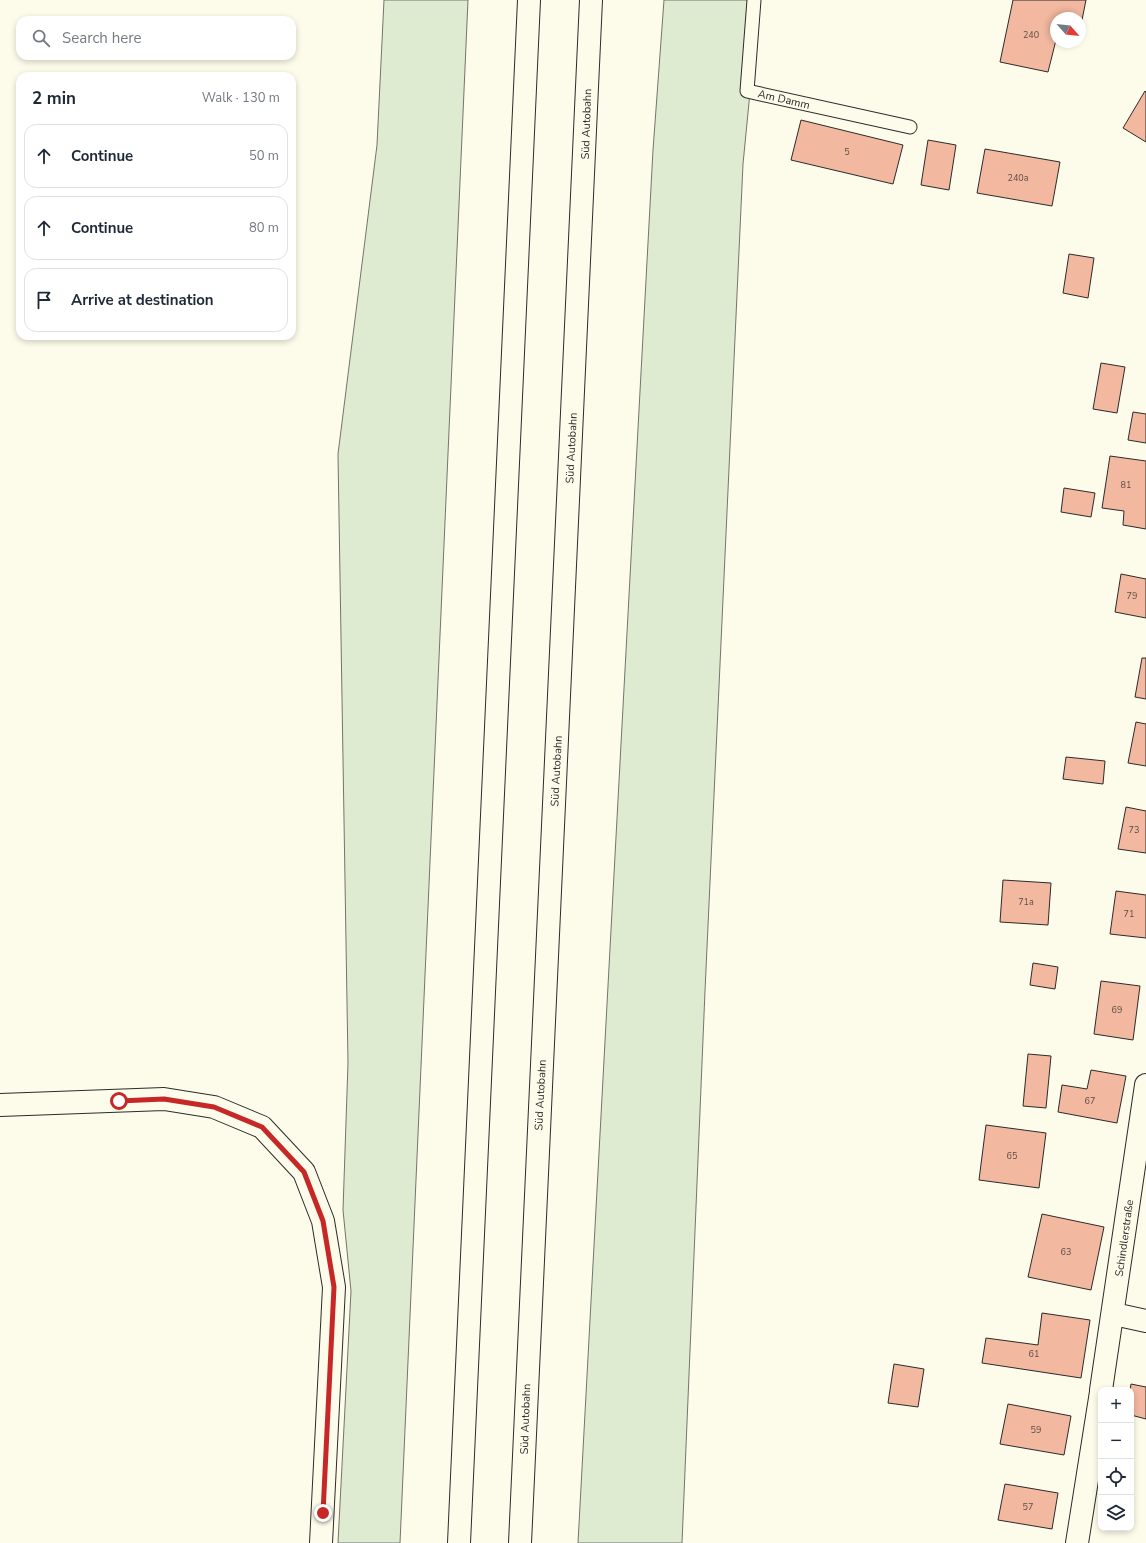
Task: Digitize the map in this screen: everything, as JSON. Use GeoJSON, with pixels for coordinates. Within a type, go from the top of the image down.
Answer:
{"type":"FeatureCollection","features":[{"type":"Feature","properties":{"kind":"main road"},"geometry":{"type":"LineString","coordinates":[[460,1543],[529,0]]}},
{"type":"Feature","properties":{"kind":"main road","name":"Süd Autobahn"},"geometry":{"type":"LineString","coordinates":[[520,1543],[591,0]]}},
{"type":"Feature","properties":{"kind":"main road","name":"Schindlerstraße"},"geometry":{"type":"LineString","coordinates":[[1102,1387],[1114,1314],[1146,1085]]}},
{"type":"Feature","properties":{"kind":"main road"},"geometry":{"type":"LineString","coordinates":[[0,1105],[164,1099],[214,1107],[262,1127],[304,1172],[323,1221],[334,1287],[322,1543]]}},
{"type":"Feature","properties":{"kind":"main road"},"geometry":{"type":"LineString","coordinates":[[1114,1314],[1146,1321]]}},
{"type":"Feature","properties":{"kind":"main road","name":"Schindlerstraße"},"geometry":{"type":"LineString","coordinates":[[1077,1543],[1098,1410]]}},
{"type":"Feature","properties":{"kind":"lane","name":"Am Damm"},"geometry":{"type":"LineString","coordinates":[[754,0],[747,91],[910,127]]}},
{"type":"Feature","properties":{"kind":"green space"},"geometry":{"type":"Polygon","coordinates":[[[384,0],[468,0],[400,1543],[338,1543],[351,1291],[343,1210],[348,1063],[338,454],[377,145],[384,0]]]}},
{"type":"Feature","properties":{"kind":"green space"},"geometry":{"type":"Polygon","coordinates":[[[664,0],[759,0],[743,164],[705,991],[682,1543],[578,1543],[653,150],[664,0]]]}},
{"type":"Feature","properties":{"kind":"building"},"geometry":{"type":"Polygon","coordinates":[[[1013,0],[1086,0],[1084,12],[1050,12],[1050,48],[1054,48],[1048,72],[1000,62],[1013,0]]]}},
{"type":"Feature","properties":{"kind":"building"},"geometry":{"type":"Polygon","coordinates":[[[1145,91],[1146,92],[1146,142],[1123,128],[1145,91]]]}},
{"type":"Feature","properties":{"kind":"building"},"geometry":{"type":"Polygon","coordinates":[[[801,120],[903,145],[893,184],[791,160],[801,120]]]}},
{"type":"Feature","properties":{"kind":"building"},"geometry":{"type":"Polygon","coordinates":[[[928,140],[956,145],[949,190],[921,185],[928,140]]]}},
{"type":"Feature","properties":{"kind":"building"},"geometry":{"type":"Polygon","coordinates":[[[985,149],[1060,162],[1052,206],[977,193],[985,149]]]}},
{"type":"Feature","properties":{"kind":"building"},"geometry":{"type":"Polygon","coordinates":[[[1069,254],[1094,258],[1088,298],[1063,293],[1069,254]]]}},
{"type":"Feature","properties":{"kind":"building"},"geometry":{"type":"Polygon","coordinates":[[[1101,363],[1125,367],[1117,413],[1093,409],[1101,363]]]}},
{"type":"Feature","properties":{"kind":"building"},"geometry":{"type":"Polygon","coordinates":[[[1133,412],[1146,414],[1146,443],[1128,440],[1133,412]]]}},
{"type":"Feature","properties":{"kind":"building"},"geometry":{"type":"Polygon","coordinates":[[[1110,456],[1146,461],[1146,529],[1123,525],[1124,511],[1102,508],[1110,456]]]}},
{"type":"Feature","properties":{"kind":"building"},"geometry":{"type":"Polygon","coordinates":[[[1064,488],[1095,493],[1091,517],[1061,512],[1064,488]]]}},
{"type":"Feature","properties":{"kind":"building"},"geometry":{"type":"Polygon","coordinates":[[[1121,574],[1146,579],[1146,618],[1115,612],[1121,574]]]}},
{"type":"Feature","properties":{"kind":"building"},"geometry":{"type":"Polygon","coordinates":[[[1142,658],[1146,658],[1146,699],[1135,697],[1142,658]]]}},
{"type":"Feature","properties":{"kind":"building"},"geometry":{"type":"Polygon","coordinates":[[[1136,722],[1146,724],[1146,766],[1128,763],[1136,722]]]}},
{"type":"Feature","properties":{"kind":"building"},"geometry":{"type":"Polygon","coordinates":[[[1066,757],[1105,761],[1103,784],[1063,779],[1066,757]]]}},
{"type":"Feature","properties":{"kind":"building"},"geometry":{"type":"Polygon","coordinates":[[[1126,807],[1146,811],[1146,853],[1118,849],[1126,807]]]}},
{"type":"Feature","properties":{"kind":"building"},"geometry":{"type":"Polygon","coordinates":[[[1003,880],[1051,883],[1048,925],[1000,922],[1003,880]]]}},
{"type":"Feature","properties":{"kind":"building"},"geometry":{"type":"Polygon","coordinates":[[[1116,891],[1146,895],[1146,938],[1110,934],[1116,891]]]}},
{"type":"Feature","properties":{"kind":"building"},"geometry":{"type":"Polygon","coordinates":[[[1033,963],[1058,967],[1055,989],[1030,985],[1033,963]]]}},
{"type":"Feature","properties":{"kind":"building"},"geometry":{"type":"Polygon","coordinates":[[[1101,981],[1140,986],[1133,1040],[1094,1034],[1101,981]]]}},
{"type":"Feature","properties":{"kind":"building"},"geometry":{"type":"Polygon","coordinates":[[[1028,1054],[1051,1056],[1046,1108],[1023,1106],[1028,1054]]]}},
{"type":"Feature","properties":{"kind":"building"},"geometry":{"type":"Polygon","coordinates":[[[1091,1070],[1126,1076],[1117,1123],[1058,1112],[1062,1085],[1087,1089],[1091,1070]]]}},
{"type":"Feature","properties":{"kind":"building"},"geometry":{"type":"Polygon","coordinates":[[[986,1125],[1046,1133],[1039,1188],[979,1180],[986,1125]]]}},
{"type":"Feature","properties":{"kind":"building"},"geometry":{"type":"Polygon","coordinates":[[[1042,1214],[1104,1227],[1091,1290],[1028,1277],[1042,1214]]]}},
{"type":"Feature","properties":{"kind":"building"},"geometry":{"type":"Polygon","coordinates":[[[1042,1313],[1090,1320],[1081,1378],[982,1363],[986,1338],[1038,1345],[1042,1313]]]}},
{"type":"Feature","properties":{"kind":"building"},"geometry":{"type":"Polygon","coordinates":[[[894,1364],[924,1369],[918,1407],[888,1403],[894,1364]]]}},
{"type":"Feature","properties":{"kind":"building"},"geometry":{"type":"Polygon","coordinates":[[[1131,1384],[1146,1387],[1146,1419],[1134,1416],[1134,1387],[1130,1387],[1131,1384]]]}},
{"type":"Feature","properties":{"kind":"building"},"geometry":{"type":"Polygon","coordinates":[[[1008,1404],[1071,1416],[1064,1455],[1000,1444],[1008,1404]]]}},
{"type":"Feature","properties":{"kind":"building"},"geometry":{"type":"Polygon","coordinates":[[[1005,1484],[1058,1493],[1052,1529],[998,1520],[1005,1484]]]}},
{"type":"Feature","properties":{"kind":"route"},"geometry":{"type":"LineString","coordinates":[[119,1101],[164,1099],[214,1107],[262,1127],[304,1172],[323,1221],[334,1287],[323,1513]]}}]}
